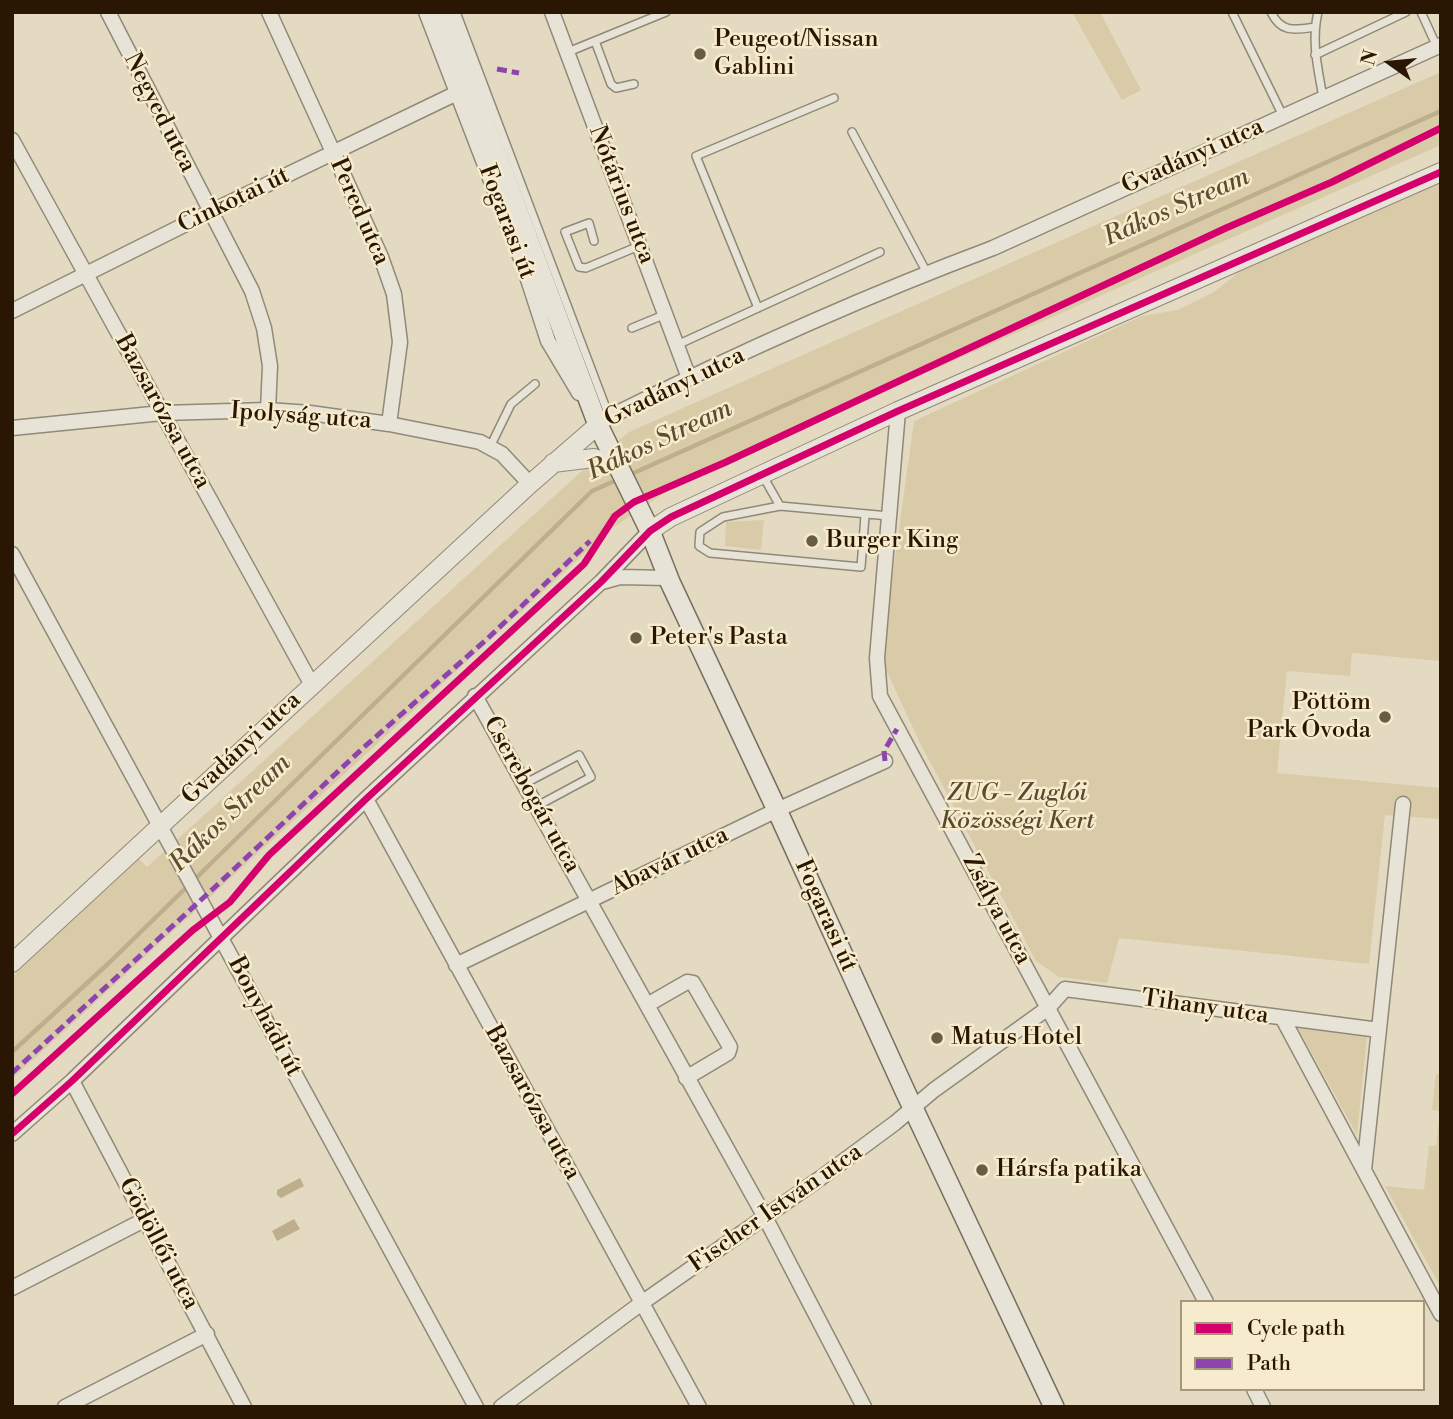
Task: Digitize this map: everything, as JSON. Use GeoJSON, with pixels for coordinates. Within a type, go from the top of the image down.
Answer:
{"type":"FeatureCollection","features":[{"type":"Feature","properties":{"kind":"main road","name":"Fogarasi út"},"geometry":{"type":"LineString","coordinates":[[443,12],[632,498],[650,531],[668,578],[1054,1407]]}},
{"type":"Feature","properties":{"kind":"street","name":"Negyed utca"},"geometry":{"type":"LineString","coordinates":[[108,12],[252,291],[264,328],[270,366],[268,410]]}},
{"type":"Feature","properties":{"kind":"street","name":"Pered utca"},"geometry":{"type":"LineString","coordinates":[[269,12],[382,257],[394,294],[400,342],[389,424]]}},
{"type":"Feature","properties":{"kind":"street","name":"Fogarasi út"},"geometry":{"type":"LineString","coordinates":[[426,12],[523,264],[548,341],[604,421]]}},
{"type":"Feature","properties":{"kind":"street","name":"Nótárius utca"},"geometry":{"type":"LineString","coordinates":[[552,12],[689,378]]}},
{"type":"Feature","properties":{"kind":"street","name":"Gvadányi utca"},"geometry":{"type":"LineString","coordinates":[[12,963],[530,484],[604,421],[689,378],[927,273],[992,248],[1439,46]]}},
{"type":"Feature","properties":{"kind":"street","name":"Cinkotai út"},"geometry":{"type":"LineString","coordinates":[[12,311],[457,93]]}},
{"type":"Feature","properties":{"kind":"street","name":"Bazsarózsa utca"},"geometry":{"type":"LineString","coordinates":[[12,140],[312,685]]}},
{"type":"Feature","properties":{"kind":"street"},"geometry":{"type":"LineString","coordinates":[[12,1134],[72,1081],[475,695],[601,582],[650,531],[671,517],[898,411],[1441,172]]}},
{"type":"Feature","properties":{"kind":"street","name":"Ipolyság utca"},"geometry":{"type":"LineString","coordinates":[[12,428],[162,413],[268,410],[389,424],[480,442],[502,454],[530,484]]}},
{"type":"Feature","properties":{"kind":"street","name":"Zsálya utca"},"geometry":{"type":"LineString","coordinates":[[898,411],[877,658],[880,696],[1205,1300]]}},
{"type":"Feature","properties":{"kind":"street"},"geometry":{"type":"LineString","coordinates":[[553,463],[594,458],[619,467]]}},
{"type":"Feature","properties":{"kind":"street","name":"Bonyhádi út"},"geometry":{"type":"LineString","coordinates":[[12,554],[476,1407]]}},
{"type":"Feature","properties":{"kind":"street"},"geometry":{"type":"LineString","coordinates":[[601,582],[620,576],[668,578]]}},
{"type":"Feature","properties":{"kind":"street","name":"Cserebogár utca"},"geometry":{"type":"LineString","coordinates":[[475,695],[766,1219],[864,1407]]}},
{"type":"Feature","properties":{"kind":"street","name":"Abavár utca"},"geometry":{"type":"LineString","coordinates":[[456,965],[884,761]]}},
{"type":"Feature","properties":{"kind":"street","name":"Bazsarózsa utca"},"geometry":{"type":"LineString","coordinates":[[366,799],[699,1407]]}},
{"type":"Feature","properties":{"kind":"street"},"geometry":{"type":"LineString","coordinates":[[1364,1170],[1404,804]]}},
{"type":"Feature","properties":{"kind":"street"},"geometry":{"type":"LineString","coordinates":[[647,1005],[687,982],[693,983],[730,1047],[728,1053],[686,1078]]}},
{"type":"Feature","properties":{"kind":"street","name":"Tihany utca"},"geometry":{"type":"LineString","coordinates":[[1048,1008],[1065,989],[1283,1019],[1441,1314]]}},
{"type":"Feature","properties":{"kind":"street","name":"Fischer István utca"},"geometry":{"type":"LineString","coordinates":[[501,1407],[643,1302],[766,1219],[934,1090],[1048,1008]]}},
{"type":"Feature","properties":{"kind":"street"},"geometry":{"type":"LineString","coordinates":[[1283,1019],[1379,1030]]}},
{"type":"Feature","properties":{"kind":"street","name":"Gödöllői utca"},"geometry":{"type":"LineString","coordinates":[[72,1081],[244,1407]]}},
{"type":"Feature","properties":{"kind":"street"},"geometry":{"type":"LineString","coordinates":[[12,1288],[144,1220]]}},
{"type":"Feature","properties":{"kind":"street"},"geometry":{"type":"LineString","coordinates":[[65,1407],[207,1334]]}},
{"type":"Feature","properties":{"kind":"street"},"geometry":{"type":"LineString","coordinates":[[1255,1391],[1263,1407]]}},
{"type":"Feature","properties":{"kind":"lane"},"geometry":{"type":"LineString","coordinates":[[456,12],[604,421]]}},
{"type":"Feature","properties":{"kind":"lane"},"geometry":{"type":"LineString","coordinates":[[567,52],[666,12]]}},
{"type":"Feature","properties":{"kind":"lane"},"geometry":{"type":"LineString","coordinates":[[1233,12],[1283,116]]}},
{"type":"Feature","properties":{"kind":"lane"},"geometry":{"type":"LineString","coordinates":[[1271,12],[1283,29],[1292,31],[1315,27]]}},
{"type":"Feature","properties":{"kind":"lane"},"geometry":{"type":"LineString","coordinates":[[1318,12],[1315,55],[1323,98]]}},
{"type":"Feature","properties":{"kind":"lane"},"geometry":{"type":"LineString","coordinates":[[1315,55],[1406,12]]}},
{"type":"Feature","properties":{"kind":"lane"},"geometry":{"type":"LineString","coordinates":[[1422,12],[1439,46]]}},
{"type":"Feature","properties":{"kind":"lane"},"geometry":{"type":"LineString","coordinates":[[1356,25],[1360,34]]}},
{"type":"Feature","properties":{"kind":"lane"},"geometry":{"type":"LineString","coordinates":[[595,41],[611,84],[616,88],[634,84]]}},
{"type":"Feature","properties":{"kind":"lane"},"geometry":{"type":"LineString","coordinates":[[758,308],[696,156],[834,98]]}},
{"type":"Feature","properties":{"kind":"lane"},"geometry":{"type":"LineString","coordinates":[[852,132],[927,273]]}},
{"type":"Feature","properties":{"kind":"lane"},"geometry":{"type":"LineString","coordinates":[[594,241],[589,223],[565,232],[579,267],[586,268],[600,258],[640,246]]}},
{"type":"Feature","properties":{"kind":"lane"},"geometry":{"type":"LineString","coordinates":[[677,345],[880,253]]}},
{"type":"Feature","properties":{"kind":"lane"},"geometry":{"type":"LineString","coordinates":[[632,328],[666,314]]}},
{"type":"Feature","properties":{"kind":"lane"},"geometry":{"type":"LineString","coordinates":[[490,447],[511,404],[535,384]]}},
{"type":"Feature","properties":{"kind":"lane"},"geometry":{"type":"LineString","coordinates":[[762,475],[780,506]]}},
{"type":"Feature","properties":{"kind":"lane"},"geometry":{"type":"LineString","coordinates":[[865,516],[861,567],[710,552],[699,546],[700,532],[723,517],[780,506],[865,516],[891,516]]}},
{"type":"Feature","properties":{"kind":"lane"},"geometry":{"type":"LineString","coordinates":[[524,784],[579,755],[591,777],[537,806]]}},
{"type":"Feature","properties":{"kind":"green space"},"geometry":{"type":"Polygon","coordinates":[[[1072,12],[1100,12],[1141,90],[1122,100],[1072,12]]]}},
{"type":"Feature","properties":{"kind":"green space"},"geometry":{"type":"Polygon","coordinates":[[[1441,72],[1441,145],[682,481],[611,529],[12,1079],[12,977],[139,859],[147,867],[584,469],[629,432],[1441,72]]]}},
{"type":"Feature","properties":{"kind":"green space","name":"ZUG - Zuglói Közösségi Kert"},"geometry":{"type":"Polygon","coordinates":[[[1441,181],[1441,661],[1352,653],[1350,676],[1287,671],[1277,773],[1441,788],[1441,819],[1385,815],[1369,964],[1119,938],[1107,983],[1059,977],[1036,961],[921,745],[881,659],[914,421],[1142,316],[1178,310],[1214,292],[1244,268],[1441,181]]]}},
{"type":"Feature","properties":{"kind":"green space"},"geometry":{"type":"Polygon","coordinates":[[[764,520],[761,550],[725,546],[726,522],[764,520]]]}},
{"type":"Feature","properties":{"kind":"green space"},"geometry":{"type":"Polygon","coordinates":[[[1298,1028],[1367,1037],[1357,1135],[1298,1028]]]}},
{"type":"Feature","properties":{"kind":"green space"},"geometry":{"type":"Polygon","coordinates":[[[1436,1074],[1441,1075],[1441,1288],[1385,1186],[1424,1190],[1429,1146],[1436,1146],[1440,1111],[1432,1110],[1436,1074]]]}},
{"type":"Feature","properties":{"kind":"shaded area"},"geometry":{"type":"Polygon","coordinates":[[[300,1178],[304,1186],[281,1198],[277,1195],[277,1190],[300,1178]]]}},
{"type":"Feature","properties":{"kind":"shaded area"},"geometry":{"type":"Polygon","coordinates":[[[294,1219],[300,1229],[277,1241],[272,1231],[294,1219]]]}},
{"type":"Feature","properties":{"kind":"waterway","name":"Rákos Stream"},"geometry":{"type":"LineString","coordinates":[[627,476],[1441,111]]}},
{"type":"Feature","properties":{"kind":"waterway","name":"Rákos Stream"},"geometry":{"type":"LineString","coordinates":[[12,1052],[110,962],[592,491],[619,479]]}},
{"type":"Feature","properties":{"kind":"marked path"},"geometry":{"type":"LineString","coordinates":[[497,69],[519,73]]}},
{"type":"Feature","properties":{"kind":"marked path"},"geometry":{"type":"LineString","coordinates":[[12,1073],[363,748],[486,640],[590,541]]}},
{"type":"Feature","properties":{"kind":"marked path"},"geometry":{"type":"LineString","coordinates":[[885,761],[884,751],[897,729]]}},
{"type":"Feature","properties":{"kind":"cycle path"},"geometry":{"type":"LineString","coordinates":[[12,1094],[193,930],[230,902],[269,855],[584,564],[615,516],[634,502],[726,462],[1226,228],[1332,182],[1441,128]]}},
{"type":"Feature","properties":{"kind":"cycle path"},"geometry":{"type":"LineString","coordinates":[[12,1134],[72,1081],[366,799],[601,582],[650,531],[671,517],[898,411],[1441,172]]}},
{"type":"Feature","properties":{"kind":"place","name":"Peugeot/Nissan Gablini"},"geometry":{"type":"Point","coordinates":[700,54]}},
{"type":"Feature","properties":{"kind":"place","name":"Burger King"},"geometry":{"type":"Point","coordinates":[812,541]}},
{"type":"Feature","properties":{"kind":"place","name":"Peter's Pasta"},"geometry":{"type":"Point","coordinates":[636,638]}},
{"type":"Feature","properties":{"kind":"place","name":"Pöttöm Park Óvoda"},"geometry":{"type":"Point","coordinates":[1385,717]}},
{"type":"Feature","properties":{"kind":"place","name":"Matus Hotel"},"geometry":{"type":"Point","coordinates":[937,1038]}},
{"type":"Feature","properties":{"kind":"place","name":"Hársfa patika"},"geometry":{"type":"Point","coordinates":[982,1170]}}]}
